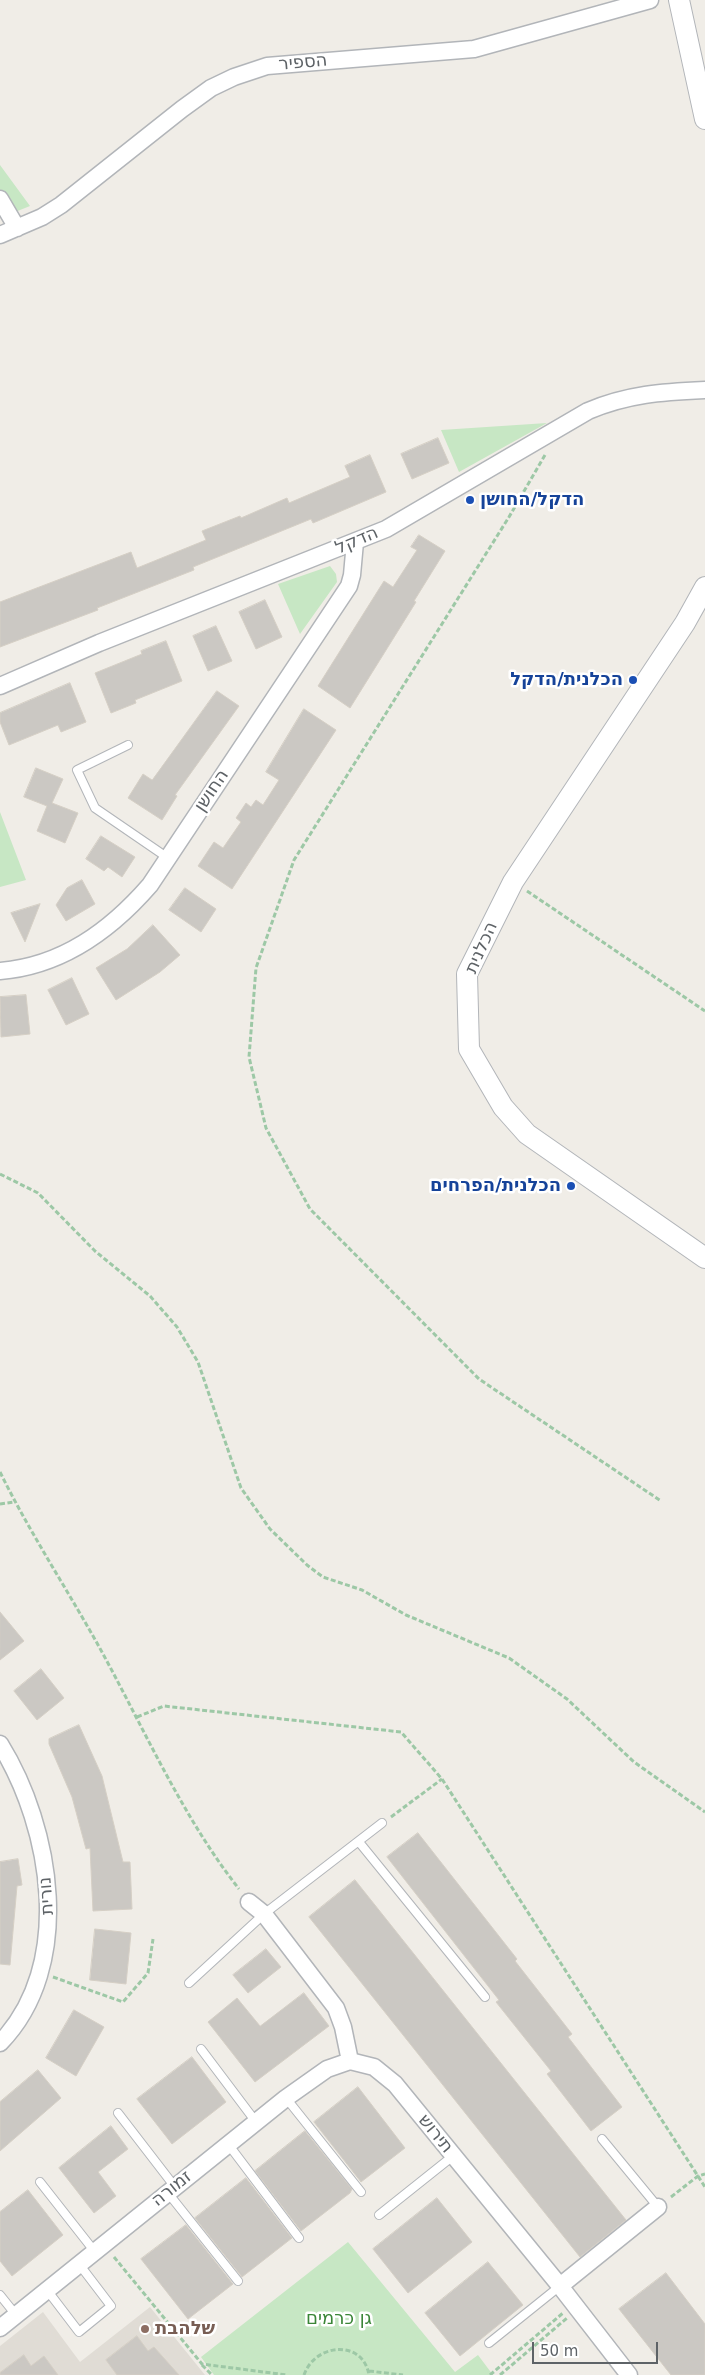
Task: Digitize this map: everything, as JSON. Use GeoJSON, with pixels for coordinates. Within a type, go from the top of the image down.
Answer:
{"type":"FeatureCollection","features":[{"type":"Feature","properties":{"kind":"street","name":"הספיר"},"geometry":{"type":"LineString","coordinates":[[0,234],[42,217],[61,205],[211,88],[234,77],[268,66],[474,49],[650,0]]}},
{"type":"Feature","properties":{"kind":"street"},"geometry":{"type":"LineString","coordinates":[[679,0],[705,119]]}},
{"type":"Feature","properties":{"kind":"street"},"geometry":{"type":"LineString","coordinates":[[0,199],[17,228]]}},
{"type":"Feature","properties":{"kind":"street","name":"הדקל"},"geometry":{"type":"LineString","coordinates":[[0,686],[99,643],[355,542],[422,510],[588,411],[611,401],[636,395],[705,390]]}},
{"type":"Feature","properties":{"kind":"street","name":"החושן"},"geometry":{"type":"LineString","coordinates":[[0,971],[17,970],[43,963],[69,952],[94,938],[133,905],[168,858],[349,586],[352,576],[355,542]]}},
{"type":"Feature","properties":{"kind":"street","name":"הכלנית"},"geometry":{"type":"LineString","coordinates":[[705,587],[685,623],[513,882],[467,974],[469,1049],[502,1107],[527,1134],[705,1258]]}},
{"type":"Feature","properties":{"kind":"street","name":"נורית"},"geometry":{"type":"LineString","coordinates":[[0,1744],[27,1803],[39,1839],[48,1885],[48,1933],[41,1973],[29,2004],[0,2043]]}},
{"type":"Feature","properties":{"kind":"street"},"geometry":{"type":"LineString","coordinates":[[249,1902],[264,1914],[336,2008],[344,2027],[350,2061]]}},
{"type":"Feature","properties":{"kind":"street","name":"זמורה"},"geometry":{"type":"LineString","coordinates":[[0,2328],[286,2098],[327,2069],[350,2061]]}},
{"type":"Feature","properties":{"kind":"street","name":"תירוש"},"geometry":{"type":"LineString","coordinates":[[350,2061],[374,2067],[383,2073],[560,2286],[628,2375]]}},
{"type":"Feature","properties":{"kind":"street"},"geometry":{"type":"LineString","coordinates":[[560,2286],[658,2208]]}},
{"type":"Feature","properties":{"kind":"lane"},"geometry":{"type":"LineString","coordinates":[[128,745],[77,770],[94,808],[168,858]]}},
{"type":"Feature","properties":{"kind":"lane"},"geometry":{"type":"LineString","coordinates":[[189,1983],[264,1914],[382,1823]]}},
{"type":"Feature","properties":{"kind":"lane"},"geometry":{"type":"LineString","coordinates":[[359,1842],[485,1997]]}},
{"type":"Feature","properties":{"kind":"lane"},"geometry":{"type":"LineString","coordinates":[[200,2049],[256,2122]]}},
{"type":"Feature","properties":{"kind":"lane"},"geometry":{"type":"LineString","coordinates":[[286,2098],[361,2192]]}},
{"type":"Feature","properties":{"kind":"lane"},"geometry":{"type":"LineString","coordinates":[[118,2113],[171,2190],[238,2281]]}},
{"type":"Feature","properties":{"kind":"lane"},"geometry":{"type":"LineString","coordinates":[[602,2139],[658,2208]]}},
{"type":"Feature","properties":{"kind":"lane"},"geometry":{"type":"LineString","coordinates":[[228,2144],[299,2238]]}},
{"type":"Feature","properties":{"kind":"lane"},"geometry":{"type":"LineString","coordinates":[[379,2215],[453,2156]]}},
{"type":"Feature","properties":{"kind":"lane"},"geometry":{"type":"LineString","coordinates":[[40,2182],[99,2248]]}},
{"type":"Feature","properties":{"kind":"lane"},"geometry":{"type":"LineString","coordinates":[[47,2290],[78,2332],[111,2306],[79,2264]]}},
{"type":"Feature","properties":{"kind":"lane"},"geometry":{"type":"LineString","coordinates":[[489,2342],[560,2286]]}},
{"type":"Feature","properties":{"kind":"lane"},"geometry":{"type":"LineString","coordinates":[[0,2296],[16,2315]]}},
{"type":"Feature","properties":{"kind":"path"},"geometry":{"type":"LineString","coordinates":[[547,451],[509,517],[294,860],[256,968],[248,1058],[266,1128],[310,1209],[479,1378],[661,1501]]}},
{"type":"Feature","properties":{"kind":"path"},"geometry":{"type":"LineString","coordinates":[[513,882],[705,1011]]}},
{"type":"Feature","properties":{"kind":"path"},"geometry":{"type":"LineString","coordinates":[[0,1174],[38,1193],[95,1251],[150,1296],[177,1327],[198,1362],[241,1488],[270,1529],[307,1564],[323,1577],[362,1590],[406,1615],[509,1658],[567,1699],[634,1762],[705,1812]]}},
{"type":"Feature","properties":{"kind":"path"},"geometry":{"type":"LineString","coordinates":[[0,1472],[14,1502],[97,1643],[201,1835],[233,1882]]}},
{"type":"Feature","properties":{"kind":"path"},"geometry":{"type":"LineString","coordinates":[[0,1504],[14,1502]]}},
{"type":"Feature","properties":{"kind":"path"},"geometry":{"type":"LineString","coordinates":[[137,1717],[164,1706],[401,1732],[442,1779],[705,2187]]}},
{"type":"Feature","properties":{"kind":"path"},"geometry":{"type":"LineString","coordinates":[[382,1823],[442,1779]]}},
{"type":"Feature","properties":{"kind":"path"},"geometry":{"type":"LineString","coordinates":[[41,1973],[123,2002],[148,1973],[153,1939]]}},
{"type":"Feature","properties":{"kind":"path"},"geometry":{"type":"LineString","coordinates":[[658,2208],[698,2176],[705,2174]]}},
{"type":"Feature","properties":{"kind":"path"},"geometry":{"type":"LineString","coordinates":[[99,2248],[212,2375]]}},
{"type":"Feature","properties":{"kind":"path"},"geometry":{"type":"LineString","coordinates":[[490,2375],[575,2307]]}},
{"type":"Feature","properties":{"kind":"path"},"geometry":{"type":"LineString","coordinates":[[500,2375],[575,2307]]}},
{"type":"Feature","properties":{"kind":"path"},"geometry":{"type":"LineString","coordinates":[[304,2375],[307,2366],[314,2357],[324,2351],[336,2348],[358,2356],[369,2373],[403,2375]]}},
{"type":"Feature","properties":{"kind":"path"},"geometry":{"type":"LineString","coordinates":[[202,2364],[287,2375]]}},
{"type":"Feature","properties":{"kind":"shaded area","name":"שלהבת"},"geometry":{"type":"Polygon","coordinates":[[[150,2307],[205,2375],[0,2375],[0,2346],[43,2312],[80,2362],[150,2307]]]}},
{"type":"Feature","properties":{"kind":"green space"},"geometry":{"type":"Polygon","coordinates":[[[0,165],[30,206],[0,218],[0,165]]]}},
{"type":"Feature","properties":{"kind":"green space"},"geometry":{"type":"Polygon","coordinates":[[[547,423],[459,472],[441,430],[547,423]]]}},
{"type":"Feature","properties":{"kind":"green space"},"geometry":{"type":"Polygon","coordinates":[[[330,566],[336,574],[337,582],[300,634],[278,584],[330,566]]]}},
{"type":"Feature","properties":{"kind":"green space"},"geometry":{"type":"Polygon","coordinates":[[[0,812],[26,880],[0,887],[0,812]]]}},
{"type":"Feature","properties":{"kind":"green space","name":"גן כרמים"},"geometry":{"type":"Polygon","coordinates":[[[348,2242],[455,2372],[478,2355],[493,2375],[214,2375],[201,2357],[348,2242]]]}},
{"type":"Feature","properties":{"kind":"building"},"geometry":{"type":"Polygon","coordinates":[[[438,438],[449,463],[412,479],[401,454],[438,438]]]}},
{"type":"Feature","properties":{"kind":"building"},"geometry":{"type":"Polygon","coordinates":[[[370,455],[386,492],[313,523],[311,519],[193,567],[194,570],[97,608],[98,610],[0,647],[0,602],[131,552],[137,568],[206,540],[202,531],[240,516],[241,518],[287,498],[289,503],[350,477],[345,466],[370,455]]]}},
{"type":"Feature","properties":{"kind":"building"},"geometry":{"type":"Polygon","coordinates":[[[419,535],[445,551],[414,601],[416,602],[350,708],[318,686],[384,581],[393,587],[417,550],[411,547],[419,535]]]}},
{"type":"Feature","properties":{"kind":"building"},"geometry":{"type":"Polygon","coordinates":[[[265,600],[282,637],[256,649],[239,612],[265,600]]]}},
{"type":"Feature","properties":{"kind":"building"},"geometry":{"type":"Polygon","coordinates":[[[216,626],[232,661],[208,671],[193,636],[216,626]]]}},
{"type":"Feature","properties":{"kind":"building"},"geometry":{"type":"Polygon","coordinates":[[[166,641],[182,681],[135,700],[136,703],[111,713],[95,673],[142,654],[141,651],[166,641]]]}},
{"type":"Feature","properties":{"kind":"building"},"geometry":{"type":"Polygon","coordinates":[[[70,683],[86,722],[61,732],[58,725],[9,745],[0,722],[0,713],[70,683]]]}},
{"type":"Feature","properties":{"kind":"building"},"geometry":{"type":"Polygon","coordinates":[[[217,691],[239,706],[175,795],[177,796],[162,820],[128,798],[143,774],[152,780],[217,691]]]}},
{"type":"Feature","properties":{"kind":"building"},"geometry":{"type":"Polygon","coordinates":[[[304,709],[336,730],[232,889],[198,866],[214,842],[223,848],[241,822],[236,818],[246,803],[251,807],[256,800],[263,805],[279,780],[266,772],[304,709]]]}},
{"type":"Feature","properties":{"kind":"building"},"geometry":{"type":"Polygon","coordinates":[[[36,768],[63,779],[52,803],[78,813],[65,843],[37,831],[47,806],[24,797],[36,768]]]}},
{"type":"Feature","properties":{"kind":"building"},"geometry":{"type":"Polygon","coordinates":[[[101,836],[135,857],[122,877],[108,867],[104,871],[86,859],[101,836]]]}},
{"type":"Feature","properties":{"kind":"building"},"geometry":{"type":"Polygon","coordinates":[[[82,880],[95,904],[66,921],[56,905],[67,888],[82,880]]]}},
{"type":"Feature","properties":{"kind":"building"},"geometry":{"type":"Polygon","coordinates":[[[185,888],[216,909],[201,932],[169,910],[185,888]]]}},
{"type":"Feature","properties":{"kind":"building"},"geometry":{"type":"Polygon","coordinates":[[[40,904],[25,942],[11,913],[40,904]]]}},
{"type":"Feature","properties":{"kind":"building"},"geometry":{"type":"Polygon","coordinates":[[[153,925],[180,955],[160,972],[116,1000],[96,968],[127,949],[153,925]]]}},
{"type":"Feature","properties":{"kind":"building"},"geometry":{"type":"Polygon","coordinates":[[[72,978],[89,1014],[66,1025],[48,990],[72,978]]]}},
{"type":"Feature","properties":{"kind":"building"},"geometry":{"type":"Polygon","coordinates":[[[26,995],[30,1034],[1,1037],[0,997],[26,995]]]}},
{"type":"Feature","properties":{"kind":"building"},"geometry":{"type":"Polygon","coordinates":[[[0,1612],[24,1641],[0,1660],[0,1612]]]}},
{"type":"Feature","properties":{"kind":"building"},"geometry":{"type":"Polygon","coordinates":[[[41,1669],[64,1698],[37,1720],[14,1691],[41,1669]]]}},
{"type":"Feature","properties":{"kind":"building"},"geometry":{"type":"Polygon","coordinates":[[[79,1725],[102,1776],[123,1862],[130,1862],[132,1909],[93,1911],[90,1848],[86,1849],[72,1797],[49,1744],[49,1739],[79,1725]]]}},
{"type":"Feature","properties":{"kind":"building"},"geometry":{"type":"Polygon","coordinates":[[[418,1833],[517,1959],[515,1961],[572,2034],[568,2037],[622,2107],[591,2131],[547,2074],[551,2071],[496,2002],[499,2000],[387,1857],[418,1833]]]}},
{"type":"Feature","properties":{"kind":"building"},"geometry":{"type":"Polygon","coordinates":[[[18,1859],[22,1885],[17,1886],[10,1965],[0,1964],[0,1862],[18,1859]]]}},
{"type":"Feature","properties":{"kind":"building"},"geometry":{"type":"Polygon","coordinates":[[[355,1880],[626,2220],[580,2257],[309,1917],[355,1880]]]}},
{"type":"Feature","properties":{"kind":"building"},"geometry":{"type":"Polygon","coordinates":[[[95,1929],[131,1933],[126,1984],[90,1980],[95,1929]]]}},
{"type":"Feature","properties":{"kind":"building"},"geometry":{"type":"Polygon","coordinates":[[[266,1949],[281,1967],[248,1993],[233,1975],[266,1949]]]}},
{"type":"Feature","properties":{"kind":"building"},"geometry":{"type":"Polygon","coordinates":[[[304,1993],[329,2026],[255,2082],[208,2022],[237,1998],[260,2026],[304,1993]]]}},
{"type":"Feature","properties":{"kind":"building"},"geometry":{"type":"Polygon","coordinates":[[[74,2010],[104,2027],[76,2076],[46,2058],[74,2010]]]}},
{"type":"Feature","properties":{"kind":"building"},"geometry":{"type":"Polygon","coordinates":[[[192,2057],[226,2102],[172,2144],[137,2099],[192,2057]]]}},
{"type":"Feature","properties":{"kind":"building"},"geometry":{"type":"Polygon","coordinates":[[[38,2070],[61,2098],[0,2151],[0,2102],[38,2070]]]}},
{"type":"Feature","properties":{"kind":"building"},"geometry":{"type":"Polygon","coordinates":[[[358,2087],[405,2148],[361,2182],[314,2122],[358,2087]]]}},
{"type":"Feature","properties":{"kind":"building"},"geometry":{"type":"Polygon","coordinates":[[[111,2126],[128,2149],[98,2172],[116,2196],[94,2213],[59,2168],[111,2126]]]}},
{"type":"Feature","properties":{"kind":"building"},"geometry":{"type":"Polygon","coordinates":[[[305,2131],[352,2189],[350,2193],[301,2231],[255,2171],[305,2131]]]}},
{"type":"Feature","properties":{"kind":"building"},"geometry":{"type":"Polygon","coordinates":[[[246,2178],[292,2238],[242,2277],[195,2218],[246,2178]]]}},
{"type":"Feature","properties":{"kind":"building"},"geometry":{"type":"Polygon","coordinates":[[[28,2190],[63,2235],[12,2276],[0,2261],[0,2212],[28,2190]]]}},
{"type":"Feature","properties":{"kind":"building"},"geometry":{"type":"Polygon","coordinates":[[[437,2198],[472,2242],[408,2293],[373,2249],[437,2198]]]}},
{"type":"Feature","properties":{"kind":"building"},"geometry":{"type":"Polygon","coordinates":[[[186,2225],[233,2284],[188,2319],[141,2259],[186,2225]]]}},
{"type":"Feature","properties":{"kind":"building"},"geometry":{"type":"Polygon","coordinates":[[[488,2262],[523,2305],[460,2356],[425,2313],[488,2262]]]}},
{"type":"Feature","properties":{"kind":"building"},"geometry":{"type":"Polygon","coordinates":[[[666,2273],[705,2324],[705,2375],[671,2375],[619,2309],[666,2273]]]}},
{"type":"Feature","properties":{"kind":"building"},"geometry":{"type":"Polygon","coordinates":[[[137,2336],[148,2351],[154,2347],[179,2375],[117,2375],[106,2360],[137,2336]]]}},
{"type":"Feature","properties":{"kind":"building"},"geometry":{"type":"Polygon","coordinates":[[[24,2355],[31,2366],[44,2356],[58,2375],[0,2375],[0,2373],[24,2355]]]}},
{"type":"Feature","properties":{"kind":"place","name":"הדקל/החושן"},"geometry":{"type":"Point","coordinates":[470,500]}},
{"type":"Feature","properties":{"kind":"place","name":"הכלנית/הדקל"},"geometry":{"type":"Point","coordinates":[633,680]}},
{"type":"Feature","properties":{"kind":"place","name":"הכלנית/הפרחים"},"geometry":{"type":"Point","coordinates":[571,1186]}},
{"type":"Feature","properties":{"kind":"place","name":"שלהבת"},"geometry":{"type":"Point","coordinates":[145,2329]}}]}
